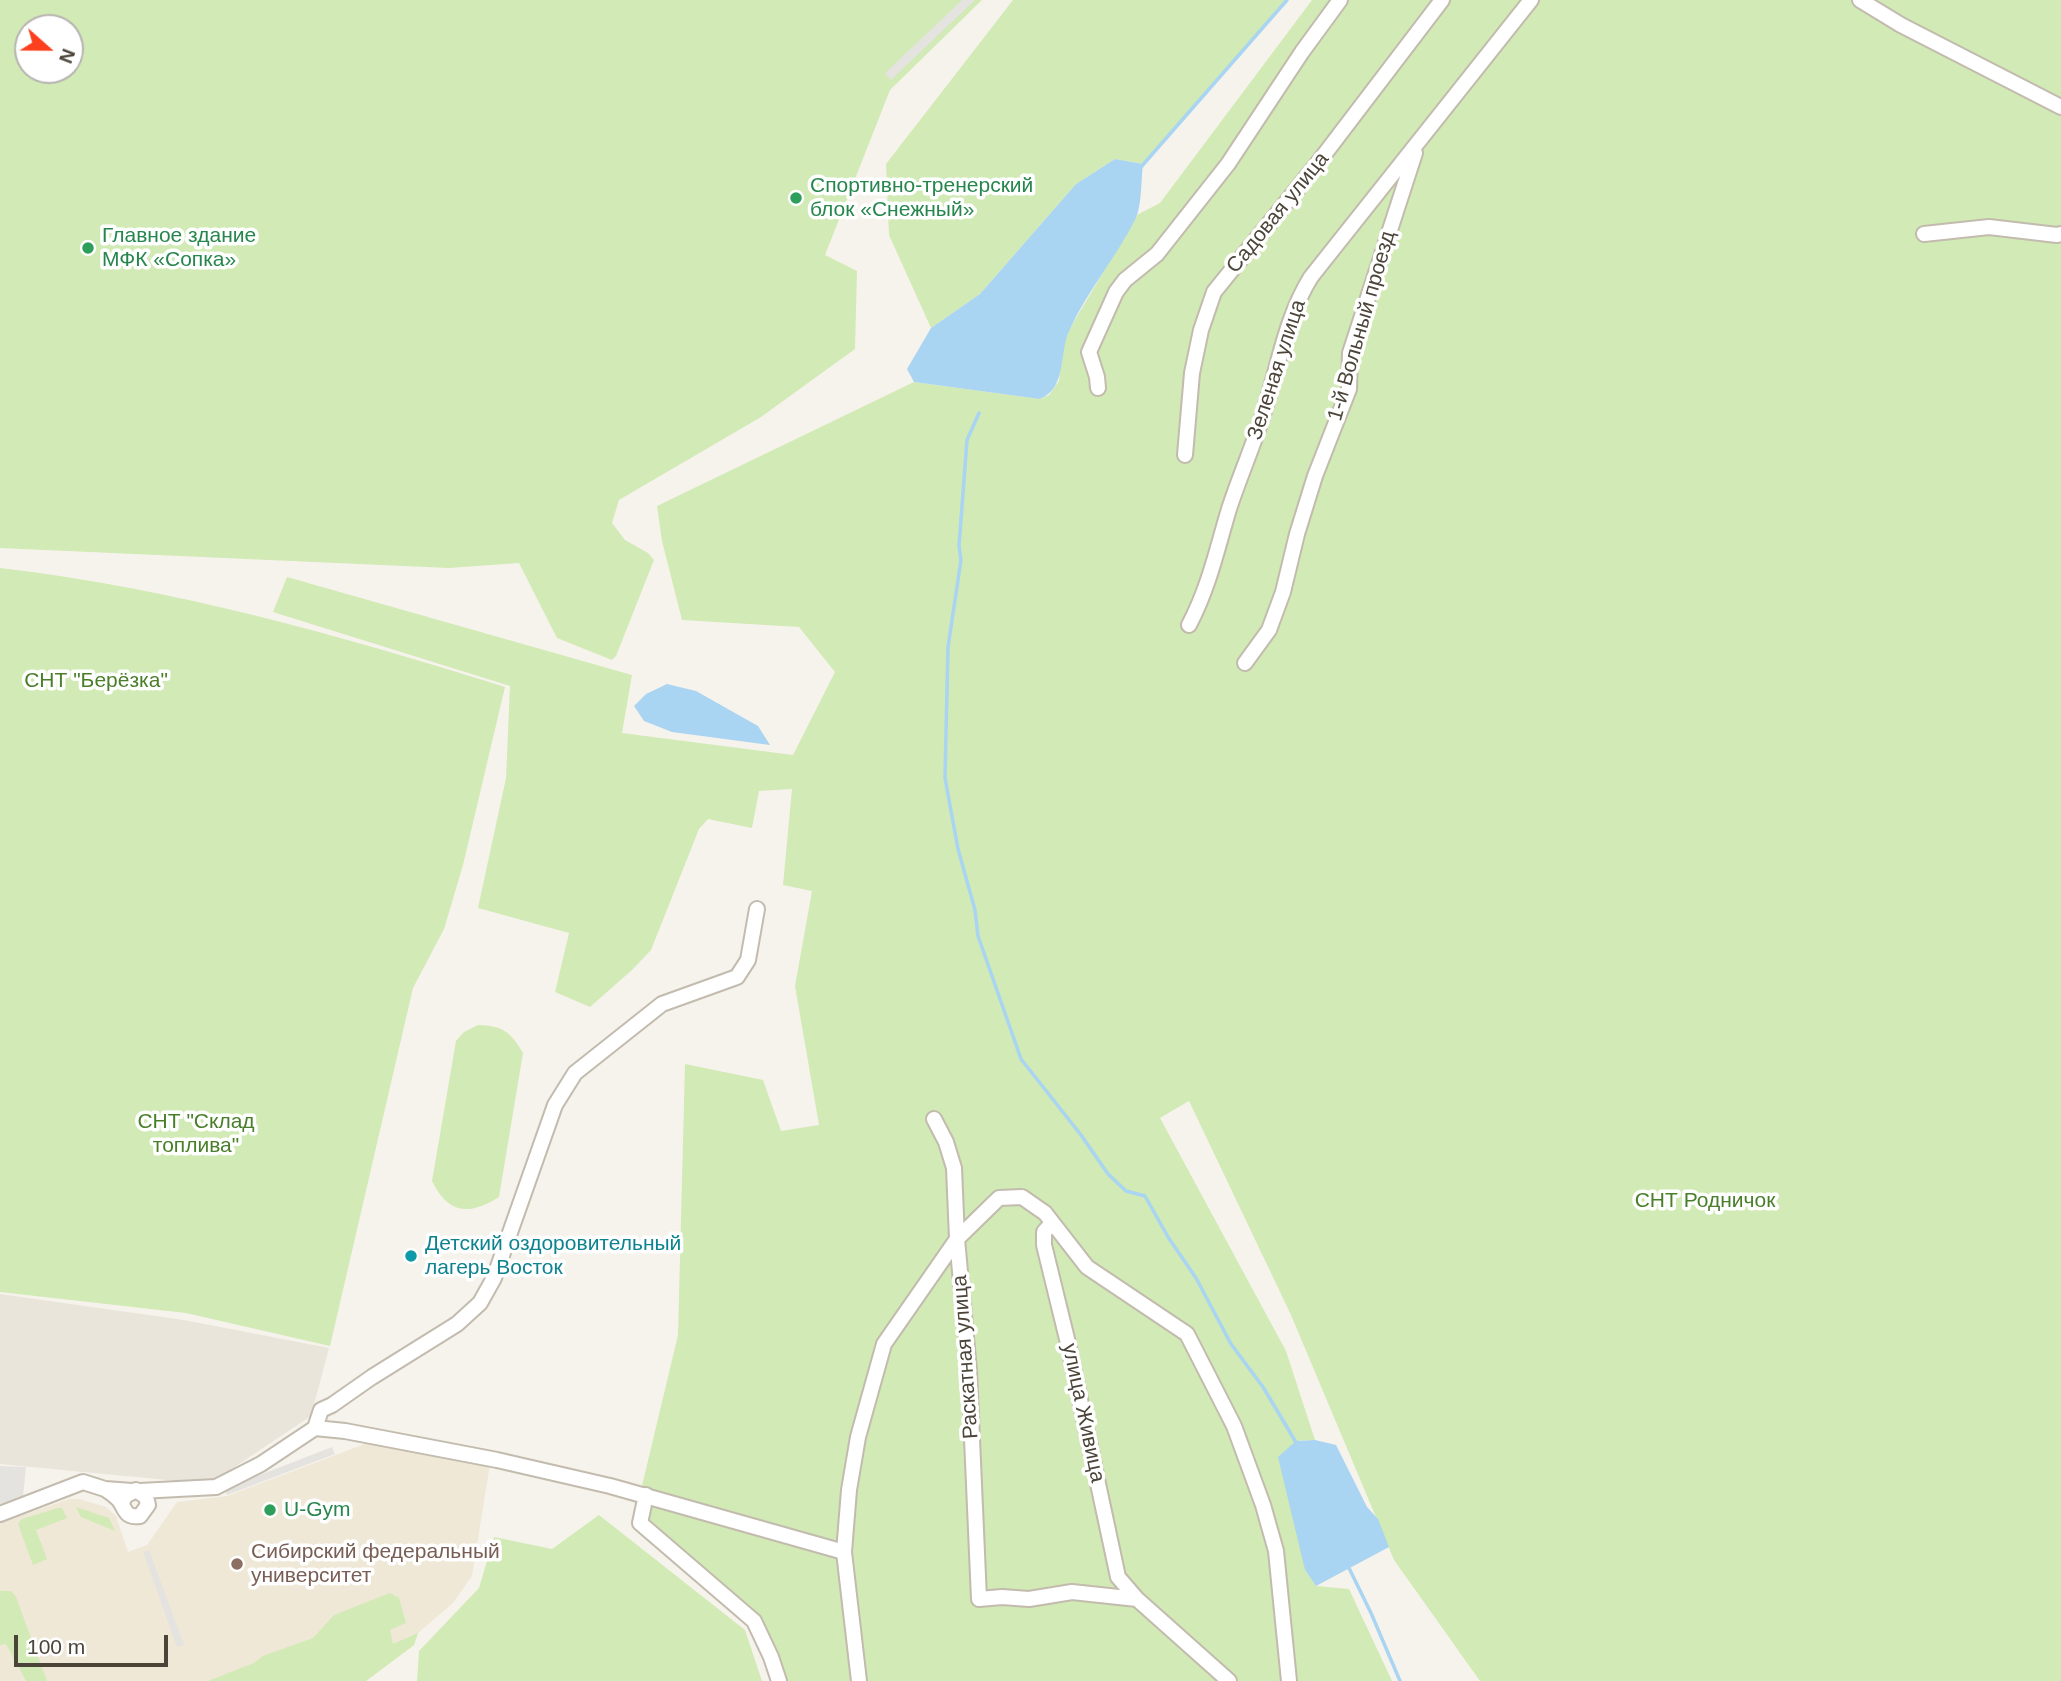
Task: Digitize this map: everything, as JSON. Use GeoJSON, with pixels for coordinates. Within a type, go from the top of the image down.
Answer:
{"type":"FeatureCollection","features":[{"type":"Feature","properties":{"kind":"street"},"geometry":{"type":"LineString","coordinates":[[1098,388],[1089,352],[1116,292],[1125,280],[1157,254],[1228,164],[1340,0]]}},
{"type":"Feature","properties":{"kind":"street","name":"Садовая улица"},"geometry":{"type":"LineString","coordinates":[[1185,455],[1192,373],[1201,331],[1214,292],[1323,158],[1442,0]]}},
{"type":"Feature","properties":{"kind":"street","name":"Зеленая улица"},"geometry":{"type":"LineString","coordinates":[[1189,625],[1203,598],[1230,507],[1265,407],[1279,353],[1301,293],[1531,0]]}},
{"type":"Feature","properties":{"kind":"street"},"geometry":{"type":"LineString","coordinates":[[1860,0],[1901,25],[2061,107]]}},
{"type":"Feature","properties":{"kind":"street","name":"1-й Вольный проезд"},"geometry":{"type":"LineString","coordinates":[[1245,663],[1269,630],[1283,592],[1315,476],[1349,389],[1350,353],[1418,144]]}},
{"type":"Feature","properties":{"kind":"street"},"geometry":{"type":"LineString","coordinates":[[1924,234],[1989,227],[2061,234]]}},
{"type":"Feature","properties":{"kind":"street"},"geometry":{"type":"LineString","coordinates":[[0,1514],[83,1482],[105,1489],[136,1491],[216,1487],[261,1464],[315,1428],[321,1410],[457,1324],[480,1303],[494,1278],[555,1105],[575,1073],[662,1004],[737,977],[748,960],[757,909]]}},
{"type":"Feature","properties":{"kind":"street","name":"Раскатная улица"},"geometry":{"type":"LineString","coordinates":[[934,1119],[946,1142],[954,1168],[957,1239],[969,1370],[979,1599],[1029,1599],[1072,1592],[1137,1599]]}},
{"type":"Feature","properties":{"kind":"street"},"geometry":{"type":"LineString","coordinates":[[859,1681],[844,1552],[849,1490],[858,1437],[884,1343],[957,1239],[999,1198],[1022,1197],[1045,1213],[1087,1267],[1187,1334],[1234,1426],[1263,1505],[1276,1551],[1289,1681]]}},
{"type":"Feature","properties":{"kind":"street","name":"улица Живица"},"geometry":{"type":"LineString","coordinates":[[1052,1223],[1044,1232],[1044,1245],[1118,1577],[1137,1599],[1228,1681]]}},
{"type":"Feature","properties":{"kind":"street"},"geometry":{"type":"LineString","coordinates":[[315,1428],[345,1431],[497,1460],[646,1495],[844,1552]]}},
{"type":"Feature","properties":{"kind":"street"},"geometry":{"type":"LineString","coordinates":[[105,1489],[122,1503],[127,1515],[136,1517],[144,1513],[165,1491]]}},
{"type":"Feature","properties":{"kind":"street"},"geometry":{"type":"LineString","coordinates":[[122,1503],[125,1496],[136,1491]]}},
{"type":"Feature","properties":{"kind":"street"},"geometry":{"type":"LineString","coordinates":[[136,1491],[146,1497],[148,1506]]}},
{"type":"Feature","properties":{"kind":"street"},"geometry":{"type":"LineString","coordinates":[[646,1495],[640,1522],[754,1620],[779,1681]]}},
{"type":"Feature","properties":{"kind":"shaded area"},"geometry":{"type":"Polygon","coordinates":[[[962,0],[975,0],[891,80],[885,73],[962,0]]]}},
{"type":"Feature","properties":{"kind":"shaded area"},"geometry":{"type":"Polygon","coordinates":[[[0,1294],[184,1320],[329,1348],[311,1416],[218,1478],[188,1482],[0,1464],[0,1294]]]}},
{"type":"Feature","properties":{"kind":"shaded area","name":"Сибирский федеральный университет"},"geometry":{"type":"Polygon","coordinates":[[[370,1442],[490,1464],[472,1576],[453,1603],[418,1633],[414,1645],[366,1681],[0,1681],[0,1523],[69,1499],[79,1499],[106,1507],[116,1516],[128,1552],[147,1545],[177,1502],[227,1496],[370,1442]]]}},
{"type":"Feature","properties":{"kind":"shaded area"},"geometry":{"type":"Polygon","coordinates":[[[332,1447],[335,1454],[227,1495],[224,1489],[332,1447]]]}},
{"type":"Feature","properties":{"kind":"shaded area"},"geometry":{"type":"Polygon","coordinates":[[[0,1466],[26,1467],[23,1497],[0,1504],[0,1466]]]}},
{"type":"Feature","properties":{"kind":"shaded area"},"geometry":{"type":"Polygon","coordinates":[[[149,1550],[184,1645],[177,1647],[143,1552],[149,1550]]]}},
{"type":"Feature","properties":{"kind":"green space"},"geometry":{"type":"Polygon","coordinates":[[[0,0],[982,0],[890,90],[825,255],[857,271],[855,349],[761,417],[619,500],[612,523],[625,540],[648,553],[654,560],[616,656],[612,660],[557,638],[519,563],[449,568],[0,548],[0,0]]]}},
{"type":"Feature","properties":{"kind":"green space"},"geometry":{"type":"Polygon","coordinates":[[[1013,0],[1287,0],[1143,164],[1115,159],[1076,184],[980,294],[931,328],[889,235],[886,164],[1013,0]]]}},
{"type":"Feature","properties":{"kind":"green space","name":"СНТ Родничок"},"geometry":{"type":"Polygon","coordinates":[[[1312,0],[2061,0],[2061,1681],[1480,1681],[1394,1560],[1291,1315],[1189,1101],[1160,1118],[1286,1351],[1315,1440],[1296,1441],[1305,1570],[1316,1586],[1349,1589],[1392,1681],[771,1681],[750,1627],[636,1526],[640,1494],[678,1335],[685,1064],[763,1080],[781,1131],[819,1125],[795,986],[812,891],[783,885],[792,789],[759,791],[752,828],[708,819],[699,829],[651,950],[590,1007],[555,992],[569,933],[478,908],[506,778],[510,686],[273,612],[287,577],[632,675],[622,733],[793,755],[835,672],[799,627],[682,620],[662,541],[657,506],[914,382],[1040,399],[1049,395],[1059,381],[1062,351],[1069,330],[1137,215],[1160,203],[1312,0]]]}},
{"type":"Feature","properties":{"kind":"green space","name":"СНТ \"Склад топлива\""},"geometry":{"type":"Polygon","coordinates":[[[0,568],[129,588],[255,615],[505,687],[463,865],[444,929],[413,988],[330,1346],[186,1313],[0,1292],[0,568]]]}},
{"type":"Feature","properties":{"kind":"green space"},"geometry":{"type":"Polygon","coordinates":[[[478,1025],[505,1031],[523,1053],[499,1197],[469,1209],[452,1206],[438,1192],[432,1181],[456,1041],[464,1032],[478,1025]]]}},
{"type":"Feature","properties":{"kind":"green space"},"geometry":{"type":"Polygon","coordinates":[[[76,1507],[109,1518],[115,1531],[81,1517],[76,1507]]]}},
{"type":"Feature","properties":{"kind":"green space"},"geometry":{"type":"Polygon","coordinates":[[[62,1508],[67,1518],[36,1530],[47,1559],[33,1565],[18,1524],[22,1519],[62,1508]]]}},
{"type":"Feature","properties":{"kind":"green space"},"geometry":{"type":"Polygon","coordinates":[[[599,1515],[745,1630],[762,1681],[417,1681],[419,1651],[479,1588],[494,1537],[552,1549],[599,1515]]]}},
{"type":"Feature","properties":{"kind":"green space"},"geometry":{"type":"Polygon","coordinates":[[[0,1591],[11,1591],[16,1597],[47,1681],[26,1681],[6,1644],[0,1645],[0,1591]]]}},
{"type":"Feature","properties":{"kind":"green space"},"geometry":{"type":"Polygon","coordinates":[[[390,1593],[399,1598],[406,1623],[390,1630],[393,1644],[418,1633],[414,1645],[366,1681],[208,1681],[254,1663],[263,1656],[313,1638],[334,1615],[390,1593]]]}},
{"type":"Feature","properties":{"kind":"water"},"geometry":{"type":"Polygon","coordinates":[[[1115,159],[1143,164],[1138,212],[1070,329],[1059,378],[1049,394],[1040,399],[914,382],[907,369],[931,328],[980,294],[1076,184],[1115,159]]]}},
{"type":"Feature","properties":{"kind":"water"},"geometry":{"type":"Polygon","coordinates":[[[667,684],[696,691],[758,726],[770,745],[672,732],[644,721],[634,706],[646,694],[667,684]]]}},
{"type":"Feature","properties":{"kind":"water"},"geometry":{"type":"Polygon","coordinates":[[[1315,1440],[1336,1445],[1367,1507],[1378,1519],[1389,1547],[1316,1586],[1305,1570],[1278,1457],[1296,1441],[1315,1440]]]}},
{"type":"Feature","properties":{"kind":"waterway"},"geometry":{"type":"LineString","coordinates":[[1141,167],[1287,0]]}},
{"type":"Feature","properties":{"kind":"waterway"},"geometry":{"type":"LineString","coordinates":[[979,413],[967,440],[959,546],[961,560],[948,647],[945,778],[958,849],[975,910],[978,936],[1021,1059],[1108,1174],[1126,1191],[1145,1196],[1168,1237],[1196,1278],[1231,1344],[1263,1387],[1297,1444]]}},
{"type":"Feature","properties":{"kind":"waterway"},"geometry":{"type":"LineString","coordinates":[[1347,1564],[1400,1681]]}},
{"type":"Feature","properties":{"kind":"place","name":"Спортивно-тренерский блок «Снежный»"},"geometry":{"type":"Point","coordinates":[796,198]}},
{"type":"Feature","properties":{"kind":"place","name":"Главное здание МФК «Сопка»"},"geometry":{"type":"Point","coordinates":[88,248]}},
{"type":"Feature","properties":{"kind":"place","name":"Детский оздоровительный лагерь Восток"},"geometry":{"type":"Point","coordinates":[411,1256]}},
{"type":"Feature","properties":{"kind":"place","name":"U-Gym"},"geometry":{"type":"Point","coordinates":[270,1510]}},
{"type":"Feature","properties":{"kind":"place","name":"Сибирский федеральный университет"},"geometry":{"type":"Point","coordinates":[237,1564]}},
{"type":"Feature","properties":{"kind":"park label","name":"СНТ \"Берёзка\""},"geometry":{"type":"Point","coordinates":[96,681]}}]}
